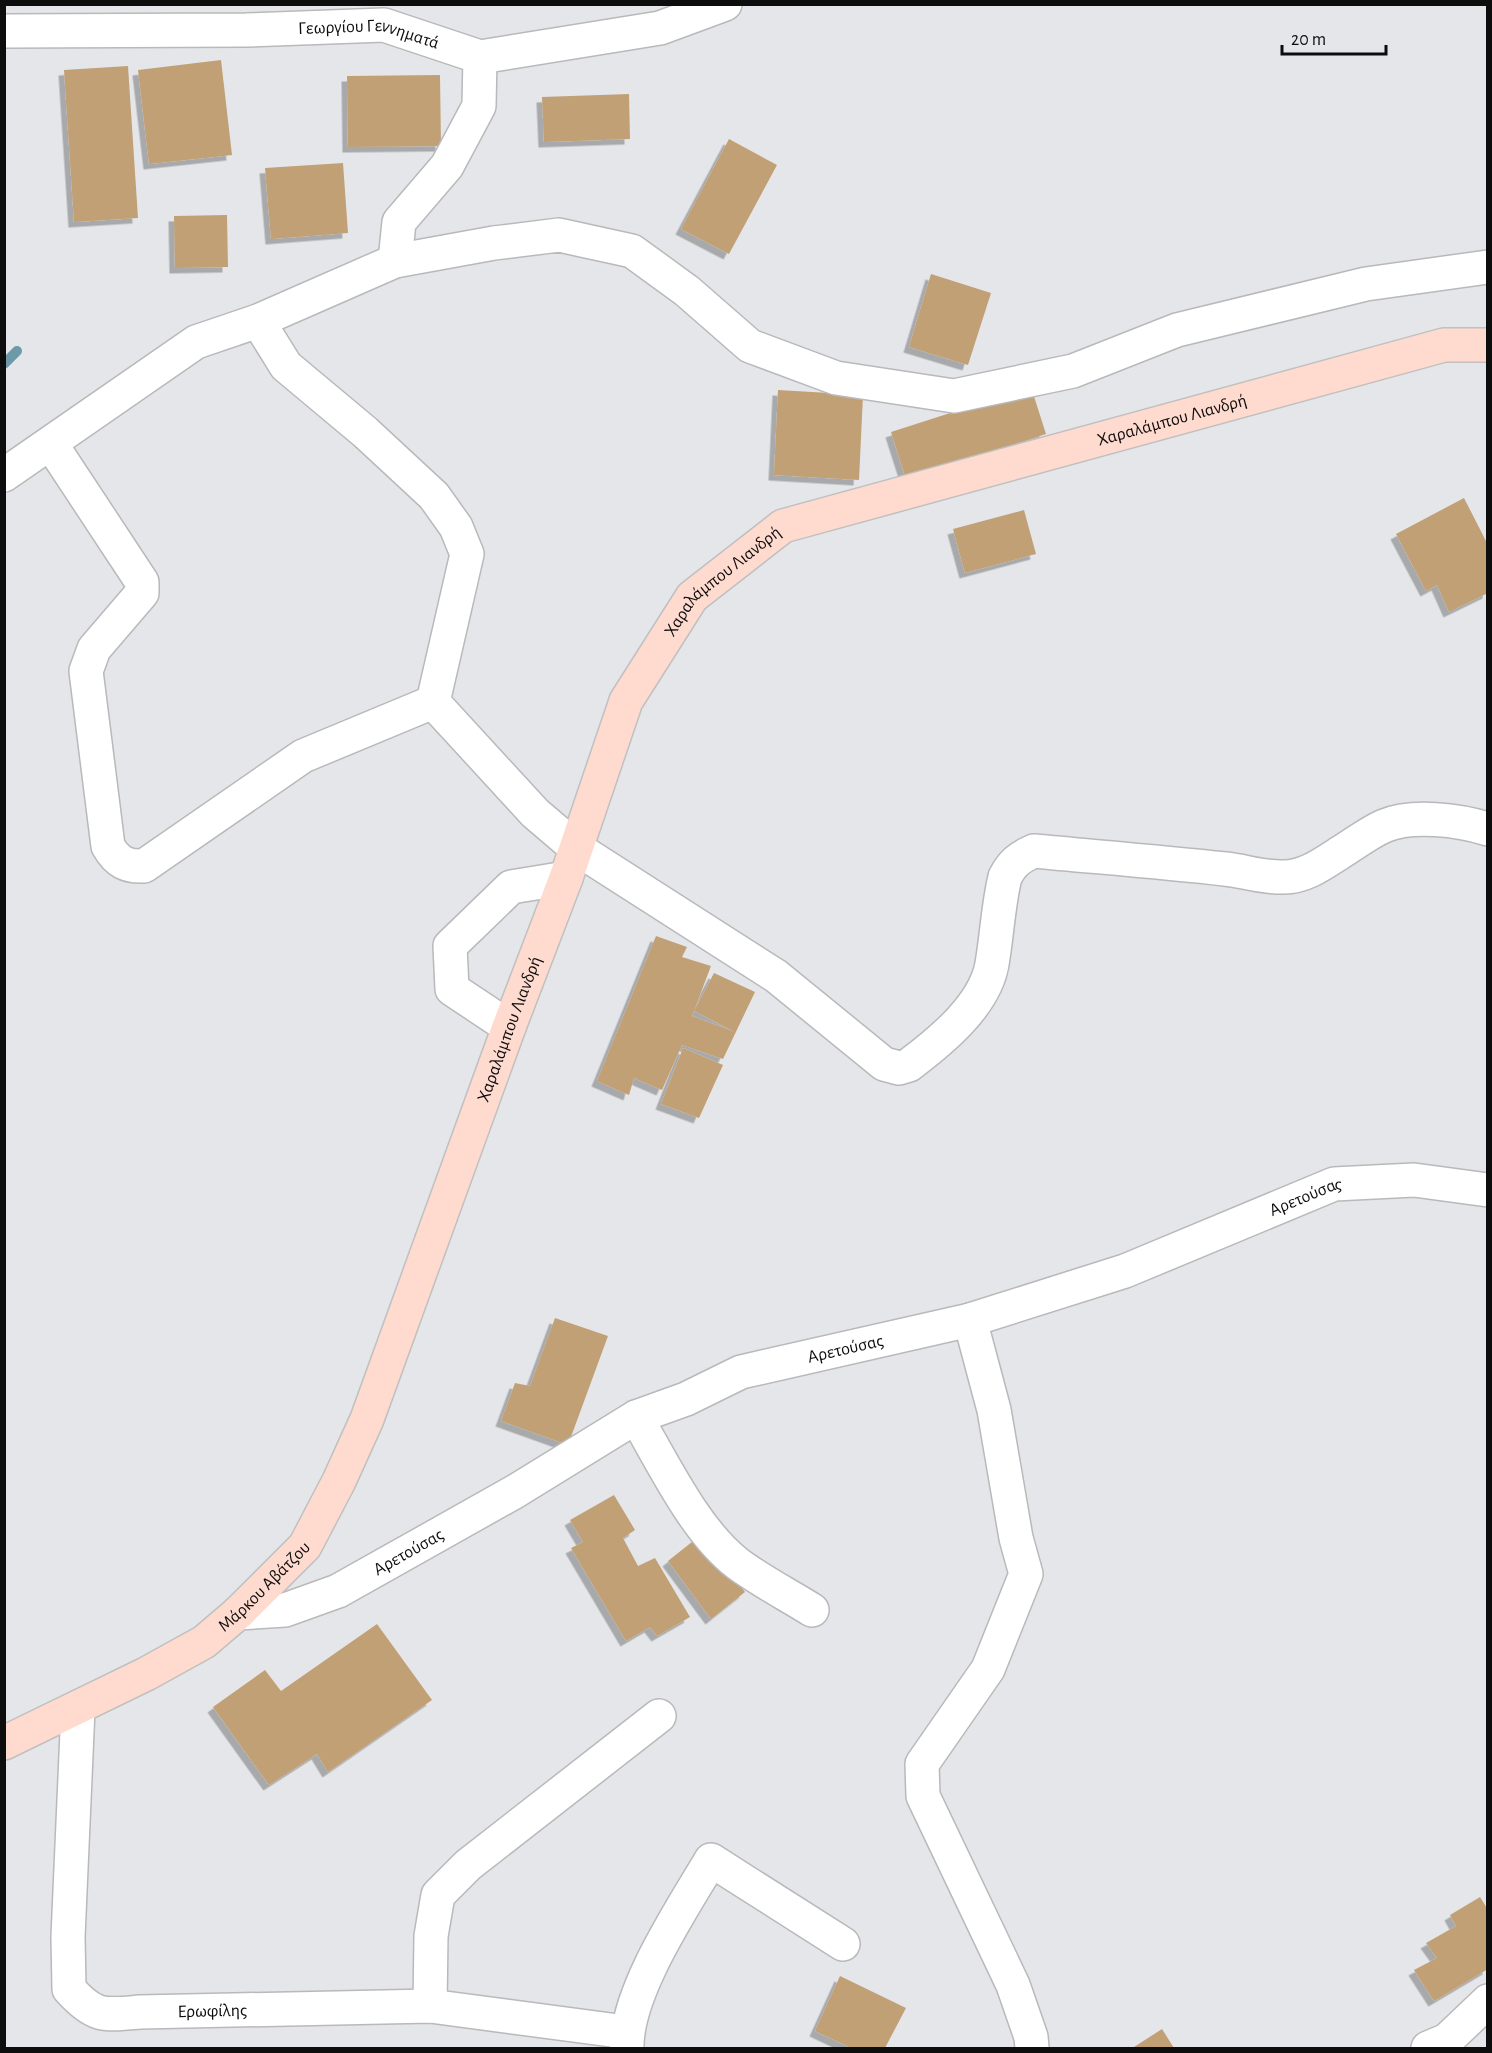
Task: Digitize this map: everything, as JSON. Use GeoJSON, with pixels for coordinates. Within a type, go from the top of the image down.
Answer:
{"type":"FeatureCollection","features":[{"type":"Feature","properties":{"kind":"main road","name":"Χαραλάμπου Λιανδρή"},"geometry":{"type":"LineString","coordinates":[[403,1320],[571,863],[626,701],[692,597],[783,526],[1444,345],[1488,345]]}},
{"type":"Feature","properties":{"kind":"main road","name":"Μάρκου Αβάτζου"},"geometry":{"type":"LineString","coordinates":[[4,1743],[78,1709],[204,1642],[238,1613],[305,1546],[339,1481],[367,1419],[403,1320]]}},
{"type":"Feature","properties":{"kind":"street","name":"Γεωργίου Γεννηματά"},"geometry":{"type":"LineString","coordinates":[[4,31],[246,30],[384,25],[480,57],[660,28],[724,4]]}},
{"type":"Feature","properties":{"kind":"street"},"geometry":{"type":"LineString","coordinates":[[395,261],[399,222],[447,166],[479,106],[480,57]]}},
{"type":"Feature","properties":{"kind":"street"},"geometry":{"type":"LineString","coordinates":[[4,475],[196,342],[258,321],[395,261],[494,243],[559,235],[632,251],[687,291],[750,346],[836,378],[954,396],[1073,371],[1177,330],[1366,284],[1488,267]]}},
{"type":"Feature","properties":{"kind":"street"},"geometry":{"type":"LineString","coordinates":[[258,321],[286,366],[365,432],[434,496],[456,527],[467,554],[433,702]]}},
{"type":"Feature","properties":{"kind":"street"},"geometry":{"type":"LineString","coordinates":[[51,444],[142,582],[142,593],[94,649],[88,660],[86,672],[108,846],[113,855],[123,864],[134,867],[144,866],[303,756],[433,702]]}},
{"type":"Feature","properties":{"kind":"street"},"geometry":{"type":"LineString","coordinates":[[433,702],[535,813],[571,863],[776,976],[884,1064],[899,1068],[917,1059],[964,1017],[981,996],[992,966],[1005,877],[1011,866],[1021,856],[1034,851],[1229,869],[1286,878],[1301,875],[1384,826],[1404,820],[1422,819],[1488,829]]}},
{"type":"Feature","properties":{"kind":"street"},"geometry":{"type":"LineString","coordinates":[[509,1027],[452,989],[450,946],[511,887],[571,863]]}},
{"type":"Feature","properties":{"kind":"street","name":"Αρετούσας"},"geometry":{"type":"LineString","coordinates":[[238,1613],[285,1610],[338,1591],[516,1491],[636,1417],[686,1399],[741,1372],[970,1320],[1125,1271],[1334,1184],[1414,1180],[1488,1190]]}},
{"type":"Feature","properties":{"kind":"street"},"geometry":{"type":"LineString","coordinates":[[970,1320],[994,1410],[1016,1538],[1026,1575],[988,1670],[922,1764],[923,1796],[1013,1985],[1031,2037],[1032,2049]]}},
{"type":"Feature","properties":{"kind":"street"},"geometry":{"type":"LineString","coordinates":[[636,1417],[681,1494],[708,1534],[737,1563],[812,1610]]}},
{"type":"Feature","properties":{"kind":"street","name":"Ερωφίλης"},"geometry":{"type":"LineString","coordinates":[[78,1709],[68,1938],[69,1989],[82,2004],[105,2015],[140,2012],[430,2006],[627,2041]]}},
{"type":"Feature","properties":{"kind":"street"},"geometry":{"type":"LineString","coordinates":[[430,2006],[431,1936],[438,1895],[468,1864],[659,1716]]}},
{"type":"Feature","properties":{"kind":"street"},"geometry":{"type":"LineString","coordinates":[[627,2041],[645,1978],[711,1860],[843,1944]]}},
{"type":"Feature","properties":{"kind":"street"},"geometry":{"type":"LineString","coordinates":[[1442,2046],[1488,2001]]}},
{"type":"Feature","properties":{"kind":"building"},"geometry":{"type":"Polygon","coordinates":[[[221,60],[232,155],[149,164],[138,70],[221,60]]]}},
{"type":"Feature","properties":{"kind":"building"},"geometry":{"type":"Polygon","coordinates":[[[128,66],[138,218],[74,222],[64,70],[128,66]]]}},
{"type":"Feature","properties":{"kind":"building"},"geometry":{"type":"Polygon","coordinates":[[[440,75],[441,146],[348,147],[347,76],[440,75]]]}},
{"type":"Feature","properties":{"kind":"building"},"geometry":{"type":"Polygon","coordinates":[[[629,94],[630,139],[544,142],[542,97],[629,94]]]}},
{"type":"Feature","properties":{"kind":"building"},"geometry":{"type":"Polygon","coordinates":[[[729,139],[777,165],[729,254],[681,229],[729,139]]]}},
{"type":"Feature","properties":{"kind":"building"},"geometry":{"type":"Polygon","coordinates":[[[343,163],[348,233],[271,239],[265,168],[343,163]]]}},
{"type":"Feature","properties":{"kind":"building"},"geometry":{"type":"Polygon","coordinates":[[[227,215],[228,267],[175,268],[174,216],[227,215]]]}},
{"type":"Feature","properties":{"kind":"building"},"geometry":{"type":"Polygon","coordinates":[[[931,274],[991,293],[968,365],[909,347],[931,274]]]}},
{"type":"Feature","properties":{"kind":"building"},"geometry":{"type":"Polygon","coordinates":[[[1031,387],[1046,434],[906,479],[891,432],[1031,387]]]}},
{"type":"Feature","properties":{"kind":"building"},"geometry":{"type":"Polygon","coordinates":[[[778,390],[863,395],[859,480],[774,475],[778,390]]]}},
{"type":"Feature","properties":{"kind":"building"},"geometry":{"type":"Polygon","coordinates":[[[1464,498],[1488,545],[1488,593],[1449,612],[1437,585],[1426,591],[1396,534],[1464,498]]]}},
{"type":"Feature","properties":{"kind":"building"},"geometry":{"type":"Polygon","coordinates":[[[1024,510],[1036,554],[965,573],[953,529],[1024,510]]]}},
{"type":"Feature","properties":{"kind":"building"},"geometry":{"type":"Polygon","coordinates":[[[656,936],[687,947],[682,957],[711,966],[692,1016],[735,1032],[694,1011],[714,973],[755,992],[723,1059],[682,1045],[662,1090],[634,1078],[629,1095],[597,1081],[656,936]]]}},
{"type":"Feature","properties":{"kind":"building"},"geometry":{"type":"Polygon","coordinates":[[[683,1048],[723,1065],[699,1118],[661,1104],[683,1048]]]}},
{"type":"Feature","properties":{"kind":"building"},"geometry":{"type":"Polygon","coordinates":[[[555,1318],[608,1336],[568,1445],[501,1421],[515,1383],[530,1386],[555,1318]]]}},
{"type":"Feature","properties":{"kind":"building"},"geometry":{"type":"Polygon","coordinates":[[[614,1495],[635,1530],[623,1538],[638,1566],[655,1558],[690,1617],[657,1636],[650,1627],[626,1641],[571,1548],[583,1542],[570,1520],[614,1495]]]}},
{"type":"Feature","properties":{"kind":"building"},"geometry":{"type":"Polygon","coordinates":[[[702,1534],[745,1592],[711,1619],[668,1561],[702,1534]]]}},
{"type":"Feature","properties":{"kind":"building"},"geometry":{"type":"Polygon","coordinates":[[[377,1624],[432,1700],[328,1772],[317,1754],[269,1785],[213,1707],[265,1670],[281,1691],[377,1624]]]}},
{"type":"Feature","properties":{"kind":"building"},"geometry":{"type":"Polygon","coordinates":[[[1480,1897],[1488,1910],[1488,1969],[1434,2001],[1414,1970],[1437,1958],[1426,1943],[1456,1926],[1450,1915],[1480,1897]]]}},
{"type":"Feature","properties":{"kind":"building"},"geometry":{"type":"Polygon","coordinates":[[[840,1976],[906,2008],[885,2048],[851,2048],[815,2031],[840,1976]]]}},
{"type":"Feature","properties":{"kind":"building"},"geometry":{"type":"Polygon","coordinates":[[[1162,2029],[1174,2048],[1134,2047],[1162,2029]]]}},
{"type":"Feature","properties":{"kind":"waterway"},"geometry":{"type":"LineString","coordinates":[[4,364],[17,351]]}}]}
